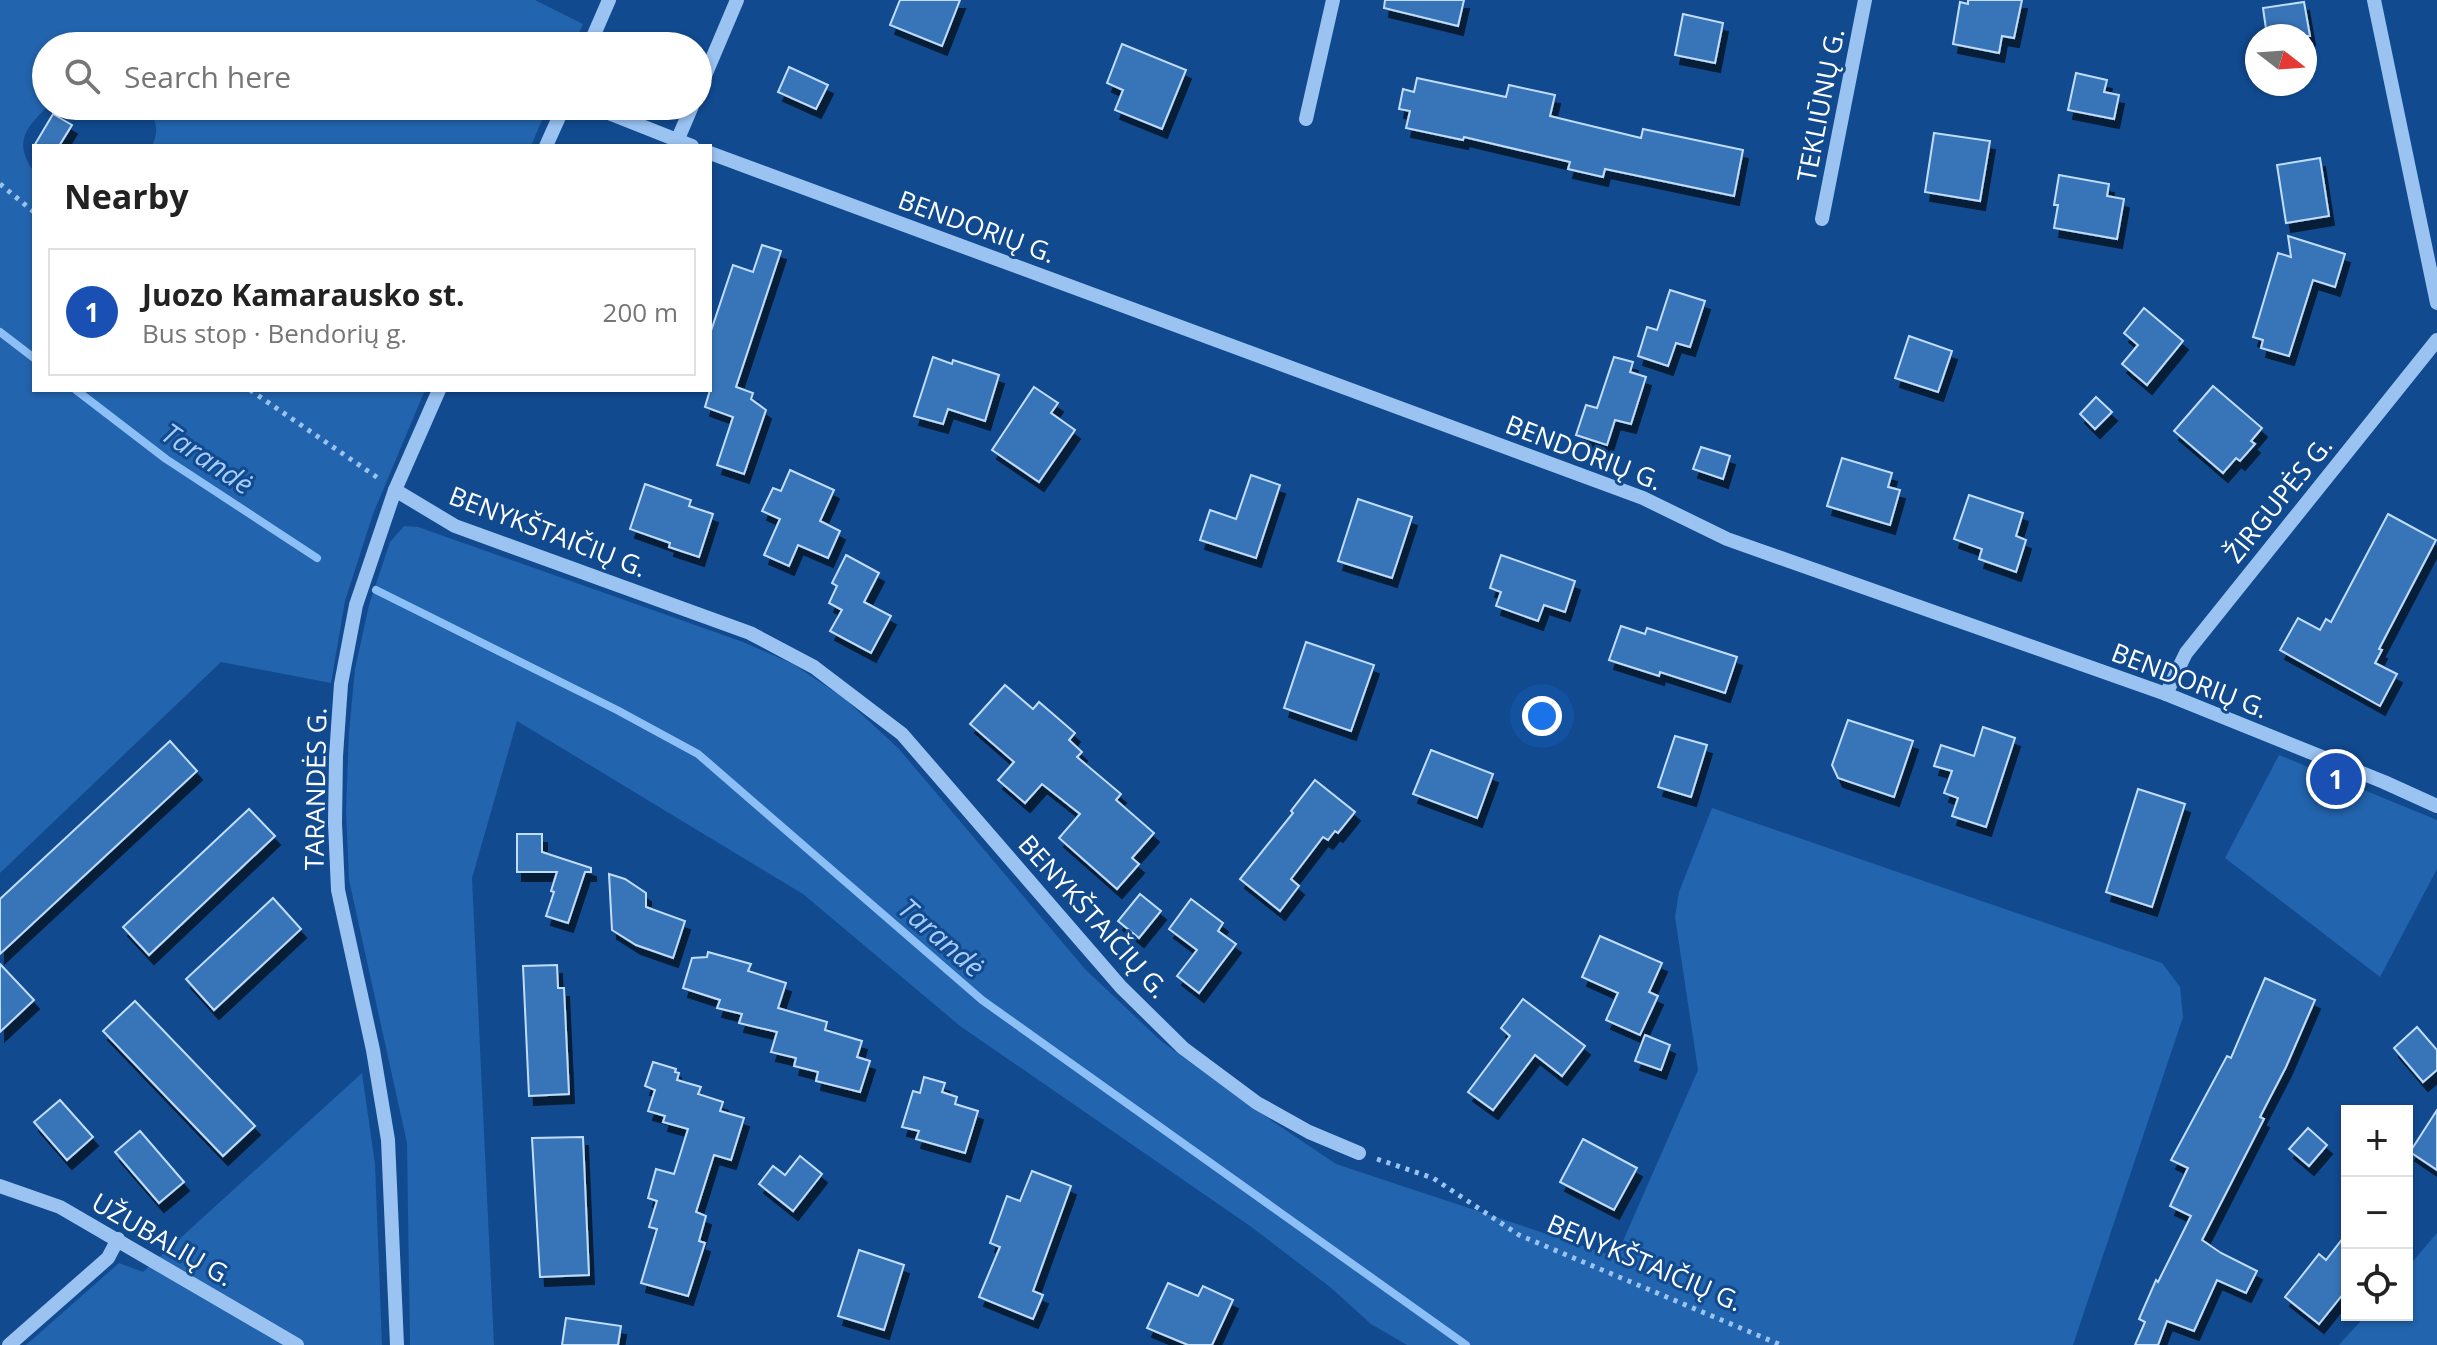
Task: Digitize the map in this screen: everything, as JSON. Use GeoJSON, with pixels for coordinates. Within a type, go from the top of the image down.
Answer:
{"type":"FeatureCollection","features":[{"type":"Feature","properties":{"kind":"street"},"geometry":{"type":"LineString","coordinates":[[595,32],[609,0]]}},
{"type":"Feature","properties":{"kind":"street"},"geometry":{"type":"LineString","coordinates":[[712,59],[737,0]]}},
{"type":"Feature","properties":{"kind":"street"},"geometry":{"type":"LineString","coordinates":[[1306,119],[1333,0]]}},
{"type":"Feature","properties":{"kind":"street","name":"TEKLIŪNŲ G."},"geometry":{"type":"LineString","coordinates":[[1822,219],[1865,0]]}},
{"type":"Feature","properties":{"kind":"street"},"geometry":{"type":"LineString","coordinates":[[2374,0],[2437,303]]}},
{"type":"Feature","properties":{"kind":"street"},"geometry":{"type":"LineString","coordinates":[[547,144],[558,120]]}},
{"type":"Feature","properties":{"kind":"street"},"geometry":{"type":"LineString","coordinates":[[626,120],[684,143],[689,120]]}},
{"type":"Feature","properties":{"kind":"street","name":"BENDORIŲ G."},"geometry":{"type":"LineString","coordinates":[[712,154],[1643,498],[1727,539],[2166,694],[2437,806]]}},
{"type":"Feature","properties":{"kind":"street","name":"ŽIRGUPĖS G."},"geometry":{"type":"LineString","coordinates":[[2166,694],[2186,653],[2437,340]]}},
{"type":"Feature","properties":{"kind":"street","name":"TARANDĖS G."},"geometry":{"type":"LineString","coordinates":[[397,1345],[388,1140],[373,1050],[338,890],[336,756],[344,671],[356,605],[395,490],[438,392]]}},
{"type":"Feature","properties":{"kind":"street","name":"BENYKŠTAIČIŲ G."},"geometry":{"type":"LineString","coordinates":[[395,490],[455,526],[750,633],[814,667],[902,734],[1121,987],[1183,1048],[1257,1103],[1309,1132],[1359,1153]]}},
{"type":"Feature","properties":{"kind":"street","name":"UŽUBALIŲ G."},"geometry":{"type":"LineString","coordinates":[[0,1186],[60,1207],[297,1345]]}},
{"type":"Feature","properties":{"kind":"street"},"geometry":{"type":"LineString","coordinates":[[9,1345],[108,1258],[118,1239]]}},
{"type":"Feature","properties":{"kind":"path"},"geometry":{"type":"LineString","coordinates":[[0,184],[32,210]]}},
{"type":"Feature","properties":{"kind":"path"},"geometry":{"type":"LineString","coordinates":[[253,392],[395,490]]}},
{"type":"Feature","properties":{"kind":"path","name":"BENYKŠTAIČIŲ G."},"geometry":{"type":"LineString","coordinates":[[1359,1153],[1433,1178],[1519,1235],[1781,1345]]}},
{"type":"Feature","properties":{"kind":"shaded area"},"geometry":{"type":"Polygon","coordinates":[[[0,0],[535,0],[583,24],[579,32],[32,32],[32,120],[35,120],[24,136],[23,144],[32,168],[32,392],[424,392],[373,514],[345,601],[331,683],[221,662],[0,873],[0,0]]]}},
{"type":"Feature","properties":{"kind":"shaded area"},"geometry":{"type":"Polygon","coordinates":[[[153,120],[542,120],[532,144],[153,144],[153,120]]]}},
{"type":"Feature","properties":{"kind":"shaded area"},"geometry":{"type":"Polygon","coordinates":[[[404,526],[418,527],[743,642],[793,664],[844,698],[899,749],[1085,969],[1161,1041],[1265,1116],[1336,1164],[1616,1257],[1698,1070],[1675,917],[1679,892],[1712,808],[2162,963],[2180,987],[2183,1017],[2073,1345],[1407,1345],[1371,1324],[1330,1287],[1250,1226],[960,1026],[803,894],[517,721],[472,878],[494,1345],[410,1345],[407,1143],[349,880],[346,810],[355,669],[369,605],[390,542],[404,526]]]}},
{"type":"Feature","properties":{"kind":"shaded area"},"geometry":{"type":"Polygon","coordinates":[[[2279,755],[2437,820],[2437,869],[2380,977],[2225,858],[2279,755]]]}},
{"type":"Feature","properties":{"kind":"shaded area"},"geometry":{"type":"Polygon","coordinates":[[[362,1073],[375,1164],[382,1345],[26,1345],[119,1263],[143,1272],[362,1073]]]}},
{"type":"Feature","properties":{"kind":"shaded area"},"geometry":{"type":"Polygon","coordinates":[[[2437,1233],[2437,1345],[2339,1345],[2361,1321],[2413,1321],[2413,1261],[2437,1233]]]}},
{"type":"Feature","properties":{"kind":"building"},"geometry":{"type":"Polygon","coordinates":[[[900,0],[960,0],[942,46],[890,25],[900,0]]]}},
{"type":"Feature","properties":{"kind":"building"},"geometry":{"type":"Polygon","coordinates":[[[1385,0],[1464,0],[1458,26],[1384,8],[1385,0]]]}},
{"type":"Feature","properties":{"kind":"building"},"geometry":{"type":"Polygon","coordinates":[[[1968,0],[2022,0],[2014,38],[2002,36],[1999,53],[1953,44],[1960,2],[1968,4],[1968,0]]]}},
{"type":"Feature","properties":{"kind":"building"},"geometry":{"type":"Polygon","coordinates":[[[2304,2],[2308,24],[2265,24],[2263,8],[2304,2]]]}},
{"type":"Feature","properties":{"kind":"building"},"geometry":{"type":"Polygon","coordinates":[[[1683,14],[1723,23],[1715,63],[1675,55],[1683,14]]]}},
{"type":"Feature","properties":{"kind":"building"},"geometry":{"type":"Polygon","coordinates":[[[1122,44],[1186,70],[1162,129],[1115,110],[1123,90],[1107,83],[1122,44]]]}},
{"type":"Feature","properties":{"kind":"building"},"geometry":{"type":"Polygon","coordinates":[[[789,67],[828,85],[816,109],[778,92],[789,67]]]}},
{"type":"Feature","properties":{"kind":"building"},"geometry":{"type":"Polygon","coordinates":[[[2076,73],[2107,80],[2104,92],[2119,95],[2114,119],[2068,110],[2076,73]]]}},
{"type":"Feature","properties":{"kind":"building"},"geometry":{"type":"Polygon","coordinates":[[[1417,78],[1506,97],[1509,85],[1555,95],[1550,116],[1641,138],[1643,129],[1743,150],[1734,196],[1605,169],[1603,177],[1568,169],[1570,162],[1464,137],[1463,140],[1406,128],[1410,111],[1399,109],[1403,89],[1414,92],[1417,78]]]}},
{"type":"Feature","properties":{"kind":"building"},"geometry":{"type":"Polygon","coordinates":[[[49,120],[63,120],[72,125],[60,144],[35,144],[49,120]]]}},
{"type":"Feature","properties":{"kind":"building"},"geometry":{"type":"Polygon","coordinates":[[[1934,133],[1990,141],[1980,201],[1925,192],[1934,133]]]}},
{"type":"Feature","properties":{"kind":"building"},"geometry":{"type":"Polygon","coordinates":[[[2320,158],[2329,216],[2286,223],[2277,165],[2320,158]]]}},
{"type":"Feature","properties":{"kind":"building"},"geometry":{"type":"Polygon","coordinates":[[[2059,175],[2109,184],[2107,196],[2124,199],[2117,239],[2054,228],[2059,175]]]}},
{"type":"Feature","properties":{"kind":"building"},"geometry":{"type":"Polygon","coordinates":[[[2288,236],[2345,254],[2335,287],[2313,280],[2289,356],[2261,348],[2263,340],[2253,337],[2278,253],[2291,257],[2288,236]]]}},
{"type":"Feature","properties":{"kind":"building"},"geometry":{"type":"Polygon","coordinates":[[[762,245],[781,251],[736,387],[753,393],[751,399],[766,410],[744,474],[717,465],[733,417],[705,407],[712,392],[712,328],[733,265],[753,272],[762,245]]]}},
{"type":"Feature","properties":{"kind":"building"},"geometry":{"type":"Polygon","coordinates":[[[1670,290],[1705,301],[1690,347],[1676,343],[1668,366],[1638,356],[1647,327],[1657,330],[1670,290]]]}},
{"type":"Feature","properties":{"kind":"building"},"geometry":{"type":"Polygon","coordinates":[[[2144,308],[2183,341],[2147,385],[2122,364],[2138,345],[2124,333],[2144,308]]]}},
{"type":"Feature","properties":{"kind":"building"},"geometry":{"type":"Polygon","coordinates":[[[1909,336],[1952,351],[1938,392],[1895,378],[1909,336]]]}},
{"type":"Feature","properties":{"kind":"building"},"geometry":{"type":"Polygon","coordinates":[[[933,357],[999,375],[985,421],[948,409],[943,424],[914,416],[933,357]]]}},
{"type":"Feature","properties":{"kind":"building"},"geometry":{"type":"Polygon","coordinates":[[[1614,357],[1633,362],[1630,372],[1646,377],[1631,424],[1615,420],[1607,445],[1576,435],[1586,405],[1597,408],[1614,357]]]}},
{"type":"Feature","properties":{"kind":"building"},"geometry":{"type":"Polygon","coordinates":[[[2213,386],[2262,428],[2251,441],[2255,444],[2240,461],[2236,458],[2223,473],[2174,431],[2213,386]]]}},
{"type":"Feature","properties":{"kind":"building"},"geometry":{"type":"Polygon","coordinates":[[[1034,387],[1058,403],[1051,413],[1075,430],[1039,482],[992,450],[1034,387]]]}},
{"type":"Feature","properties":{"kind":"building"},"geometry":{"type":"Polygon","coordinates":[[[2096,397],[2112,412],[2095,429],[2080,414],[2096,397]]]}},
{"type":"Feature","properties":{"kind":"building"},"geometry":{"type":"Polygon","coordinates":[[[1701,447],[1730,456],[1723,479],[1693,469],[1701,447]]]}},
{"type":"Feature","properties":{"kind":"building"},"geometry":{"type":"Polygon","coordinates":[[[1842,458],[1892,473],[1888,487],[1900,490],[1890,525],[1827,506],[1842,458]]]}},
{"type":"Feature","properties":{"kind":"building"},"geometry":{"type":"Polygon","coordinates":[[[790,470],[834,490],[820,521],[840,531],[828,558],[798,545],[789,566],[764,555],[780,519],[762,511],[773,488],[781,491],[790,470]]]}},
{"type":"Feature","properties":{"kind":"building"},"geometry":{"type":"Polygon","coordinates":[[[1251,475],[1280,485],[1256,558],[1200,540],[1210,510],[1236,519],[1251,475]]]}},
{"type":"Feature","properties":{"kind":"building"},"geometry":{"type":"Polygon","coordinates":[[[645,484],[691,500],[689,506],[713,514],[699,557],[630,529],[645,484]]]}},
{"type":"Feature","properties":{"kind":"building"},"geometry":{"type":"Polygon","coordinates":[[[1969,495],[2023,513],[2016,536],[2026,540],[2016,572],[1979,559],[1982,549],[1954,539],[1969,495]]]}},
{"type":"Feature","properties":{"kind":"building"},"geometry":{"type":"Polygon","coordinates":[[[1358,499],[1412,517],[1392,578],[1338,561],[1358,499]]]}},
{"type":"Feature","properties":{"kind":"building"},"geometry":{"type":"Polygon","coordinates":[[[2388,514],[2436,540],[2379,649],[2382,650],[2375,663],[2397,674],[2380,706],[2280,650],[2298,618],[2320,630],[2326,619],[2331,622],[2388,514]]]}},
{"type":"Feature","properties":{"kind":"building"},"geometry":{"type":"Polygon","coordinates":[[[846,555],[879,573],[864,602],[891,616],[871,653],[830,631],[842,610],[829,603],[837,586],[832,583],[846,555]]]}},
{"type":"Feature","properties":{"kind":"building"},"geometry":{"type":"Polygon","coordinates":[[[1501,555],[1575,581],[1565,612],[1544,605],[1538,621],[1496,606],[1501,592],[1490,588],[1501,555]]]}},
{"type":"Feature","properties":{"kind":"building"},"geometry":{"type":"Polygon","coordinates":[[[1621,626],[1645,634],[1647,628],[1737,657],[1725,693],[1660,672],[1659,676],[1609,660],[1621,626]]]}},
{"type":"Feature","properties":{"kind":"building"},"geometry":{"type":"Polygon","coordinates":[[[1306,642],[1374,665],[1351,731],[1284,708],[1306,642]]]}},
{"type":"Feature","properties":{"kind":"building"},"geometry":{"type":"Polygon","coordinates":[[[1005,685],[1033,709],[1039,702],[1075,733],[1069,740],[1082,752],[1077,757],[1121,794],[1116,800],[1154,833],[1132,858],[1139,864],[1117,889],[1059,838],[1080,814],[1042,784],[1025,803],[998,780],[1014,762],[970,724],[1005,685]]]}},
{"type":"Feature","properties":{"kind":"building"},"geometry":{"type":"Polygon","coordinates":[[[1848,720],[1913,741],[1894,797],[1838,778],[1832,765],[1848,720]]]}},
{"type":"Feature","properties":{"kind":"building"},"geometry":{"type":"Polygon","coordinates":[[[1983,727],[2015,738],[1986,827],[1952,816],[1958,798],[1944,793],[1952,771],[1934,766],[1941,745],[1974,756],[1983,727]]]}},
{"type":"Feature","properties":{"kind":"building"},"geometry":{"type":"Polygon","coordinates":[[[1675,736],[1707,745],[1691,797],[1658,787],[1675,736]]]}},
{"type":"Feature","properties":{"kind":"building"},"geometry":{"type":"Polygon","coordinates":[[[170,741],[197,771],[0,954],[0,899],[170,741]]]}},
{"type":"Feature","properties":{"kind":"building"},"geometry":{"type":"Polygon","coordinates":[[[1431,750],[1493,774],[1477,818],[1413,794],[1431,750]]]}},
{"type":"Feature","properties":{"kind":"building"},"geometry":{"type":"Polygon","coordinates":[[[1315,780],[1355,812],[1338,833],[1335,831],[1328,840],[1323,837],[1291,879],[1299,886],[1280,911],[1240,879],[1315,780]]]}},
{"type":"Feature","properties":{"kind":"building"},"geometry":{"type":"Polygon","coordinates":[[[2138,789],[2185,804],[2152,907],[2106,892],[2138,789]]]}},
{"type":"Feature","properties":{"kind":"building"},"geometry":{"type":"Polygon","coordinates":[[[249,809],[275,836],[149,955],[123,927],[249,809]]]}},
{"type":"Feature","properties":{"kind":"building"},"geometry":{"type":"Polygon","coordinates":[[[517,834],[542,834],[542,852],[591,868],[591,872],[585,872],[568,923],[546,916],[557,872],[517,872],[517,834]]]}},
{"type":"Feature","properties":{"kind":"building"},"geometry":{"type":"Polygon","coordinates":[[[609,874],[625,879],[646,893],[646,907],[685,921],[673,958],[636,945],[612,930],[609,874]]]}},
{"type":"Feature","properties":{"kind":"building"},"geometry":{"type":"Polygon","coordinates":[[[1140,894],[1161,911],[1139,938],[1118,921],[1140,894]]]}},
{"type":"Feature","properties":{"kind":"building"},"geometry":{"type":"Polygon","coordinates":[[[273,898],[301,929],[214,1010],[186,979],[273,898]]]}},
{"type":"Feature","properties":{"kind":"building"},"geometry":{"type":"Polygon","coordinates":[[[1191,899],[1223,923],[1218,931],[1236,944],[1199,993],[1177,976],[1197,950],[1169,929],[1191,899]]]}},
{"type":"Feature","properties":{"kind":"building"},"geometry":{"type":"Polygon","coordinates":[[[1600,936],[1662,963],[1649,992],[1658,996],[1640,1035],[1606,1020],[1618,993],[1582,977],[1600,936]]]}},
{"type":"Feature","properties":{"kind":"building"},"geometry":{"type":"Polygon","coordinates":[[[708,952],[751,964],[748,971],[786,983],[778,1008],[827,1022],[825,1030],[862,1041],[857,1057],[870,1061],[860,1092],[816,1081],[818,1072],[794,1066],[796,1058],[771,1052],[777,1032],[739,1023],[742,1014],[717,1008],[720,1000],[683,988],[692,958],[707,957],[708,952]]]}},
{"type":"Feature","properties":{"kind":"building"},"geometry":{"type":"Polygon","coordinates":[[[0,964],[34,1000],[0,1032],[0,964]]]}},
{"type":"Feature","properties":{"kind":"building"},"geometry":{"type":"Polygon","coordinates":[[[557,965],[558,988],[564,988],[569,1094],[529,1096],[523,966],[557,965]]]}},
{"type":"Feature","properties":{"kind":"building"},"geometry":{"type":"Polygon","coordinates":[[[2265,978],[2315,1000],[2260,1117],[2264,1119],[2202,1240],[2257,1271],[2246,1293],[2217,1280],[2194,1331],[2167,1321],[2158,1345],[2135,1345],[2145,1322],[2139,1319],[2156,1280],[2158,1282],[2191,1216],[2170,1206],[2188,1168],[2171,1160],[2227,1056],[2231,1058],[2265,978]]]}},
{"type":"Feature","properties":{"kind":"building"},"geometry":{"type":"Polygon","coordinates":[[[1523,999],[1585,1046],[1562,1076],[1535,1055],[1493,1110],[1468,1092],[1510,1036],[1501,1028],[1523,999]]]}},
{"type":"Feature","properties":{"kind":"building"},"geometry":{"type":"Polygon","coordinates":[[[135,1001],[255,1126],[223,1156],[103,1031],[135,1001]]]}},
{"type":"Feature","properties":{"kind":"building"},"geometry":{"type":"Polygon","coordinates":[[[2417,1027],[2437,1050],[2437,1070],[2423,1082],[2394,1048],[2417,1027]]]}},
{"type":"Feature","properties":{"kind":"building"},"geometry":{"type":"Polygon","coordinates":[[[1645,1035],[1670,1045],[1661,1070],[1635,1061],[1645,1035]]]}},
{"type":"Feature","properties":{"kind":"building"},"geometry":{"type":"Polygon","coordinates":[[[653,1062],[676,1069],[675,1072],[679,1073],[677,1080],[701,1087],[698,1094],[723,1102],[720,1111],[744,1118],[731,1160],[714,1155],[696,1212],[706,1216],[699,1241],[705,1243],[688,1296],[641,1283],[657,1229],[649,1227],[657,1201],[648,1198],[656,1169],[674,1174],[688,1129],[663,1122],[665,1116],[648,1111],[655,1090],[645,1086],[653,1062]]]}},
{"type":"Feature","properties":{"kind":"building"},"geometry":{"type":"Polygon","coordinates":[[[924,1077],[945,1083],[942,1092],[957,1097],[955,1104],[978,1111],[965,1153],[916,1139],[919,1131],[902,1127],[913,1091],[920,1093],[924,1077]]]}},
{"type":"Feature","properties":{"kind":"building"},"geometry":{"type":"Polygon","coordinates":[[[60,1100],[93,1137],[67,1160],[34,1122],[60,1100]]]}},
{"type":"Feature","properties":{"kind":"building"},"geometry":{"type":"Polygon","coordinates":[[[2437,1110],[2437,1170],[2413,1154],[2413,1147],[2437,1110]]]}},
{"type":"Feature","properties":{"kind":"building"},"geometry":{"type":"Polygon","coordinates":[[[2308,1128],[2327,1145],[2309,1166],[2289,1149],[2308,1128]]]}},
{"type":"Feature","properties":{"kind":"building"},"geometry":{"type":"Polygon","coordinates":[[[140,1131],[184,1182],[159,1203],[115,1152],[140,1131]]]}},
{"type":"Feature","properties":{"kind":"building"},"geometry":{"type":"Polygon","coordinates":[[[583,1137],[589,1275],[540,1277],[532,1138],[583,1137]]]}},
{"type":"Feature","properties":{"kind":"building"},"geometry":{"type":"Polygon","coordinates":[[[1583,1139],[1637,1168],[1614,1210],[1560,1182],[1583,1139]]]}},
{"type":"Feature","properties":{"kind":"building"},"geometry":{"type":"Polygon","coordinates":[[[800,1156],[822,1174],[793,1211],[759,1184],[773,1166],[785,1175],[800,1156]]]}},
{"type":"Feature","properties":{"kind":"building"},"geometry":{"type":"Polygon","coordinates":[[[1032,1171],[1071,1186],[1033,1291],[1043,1295],[1033,1319],[979,1297],[1000,1247],[990,1243],[1007,1196],[1020,1201],[1032,1171]]]}},
{"type":"Feature","properties":{"kind":"building"},"geometry":{"type":"Polygon","coordinates":[[[2341,1241],[2341,1296],[2319,1324],[2285,1297],[2319,1254],[2326,1260],[2341,1241]]]}},
{"type":"Feature","properties":{"kind":"building"},"geometry":{"type":"Polygon","coordinates":[[[859,1250],[904,1265],[884,1330],[838,1316],[859,1250]]]}},
{"type":"Feature","properties":{"kind":"building"},"geometry":{"type":"Polygon","coordinates":[[[1168,1283],[1198,1296],[1203,1286],[1233,1300],[1212,1345],[1188,1345],[1147,1328],[1168,1283]]]}},
{"type":"Feature","properties":{"kind":"building"},"geometry":{"type":"Polygon","coordinates":[[[566,1318],[621,1326],[618,1345],[562,1345],[566,1318]]]}},
{"type":"Feature","properties":{"kind":"waterway","name":"Tarandė"},"geometry":{"type":"LineString","coordinates":[[0,332],[32,356]]}},
{"type":"Feature","properties":{"kind":"waterway","name":"Tarandė"},"geometry":{"type":"LineString","coordinates":[[79,392],[166,459],[317,558]]}},
{"type":"Feature","properties":{"kind":"waterway","name":"Tarandė"},"geometry":{"type":"LineString","coordinates":[[376,590],[617,710],[698,754],[982,1000],[1466,1345]]}},
{"type":"Feature","properties":{"kind":"place","name":"Juozo Kamarausko st."},"geometry":{"type":"Point","coordinates":[2336,779]}}]}
